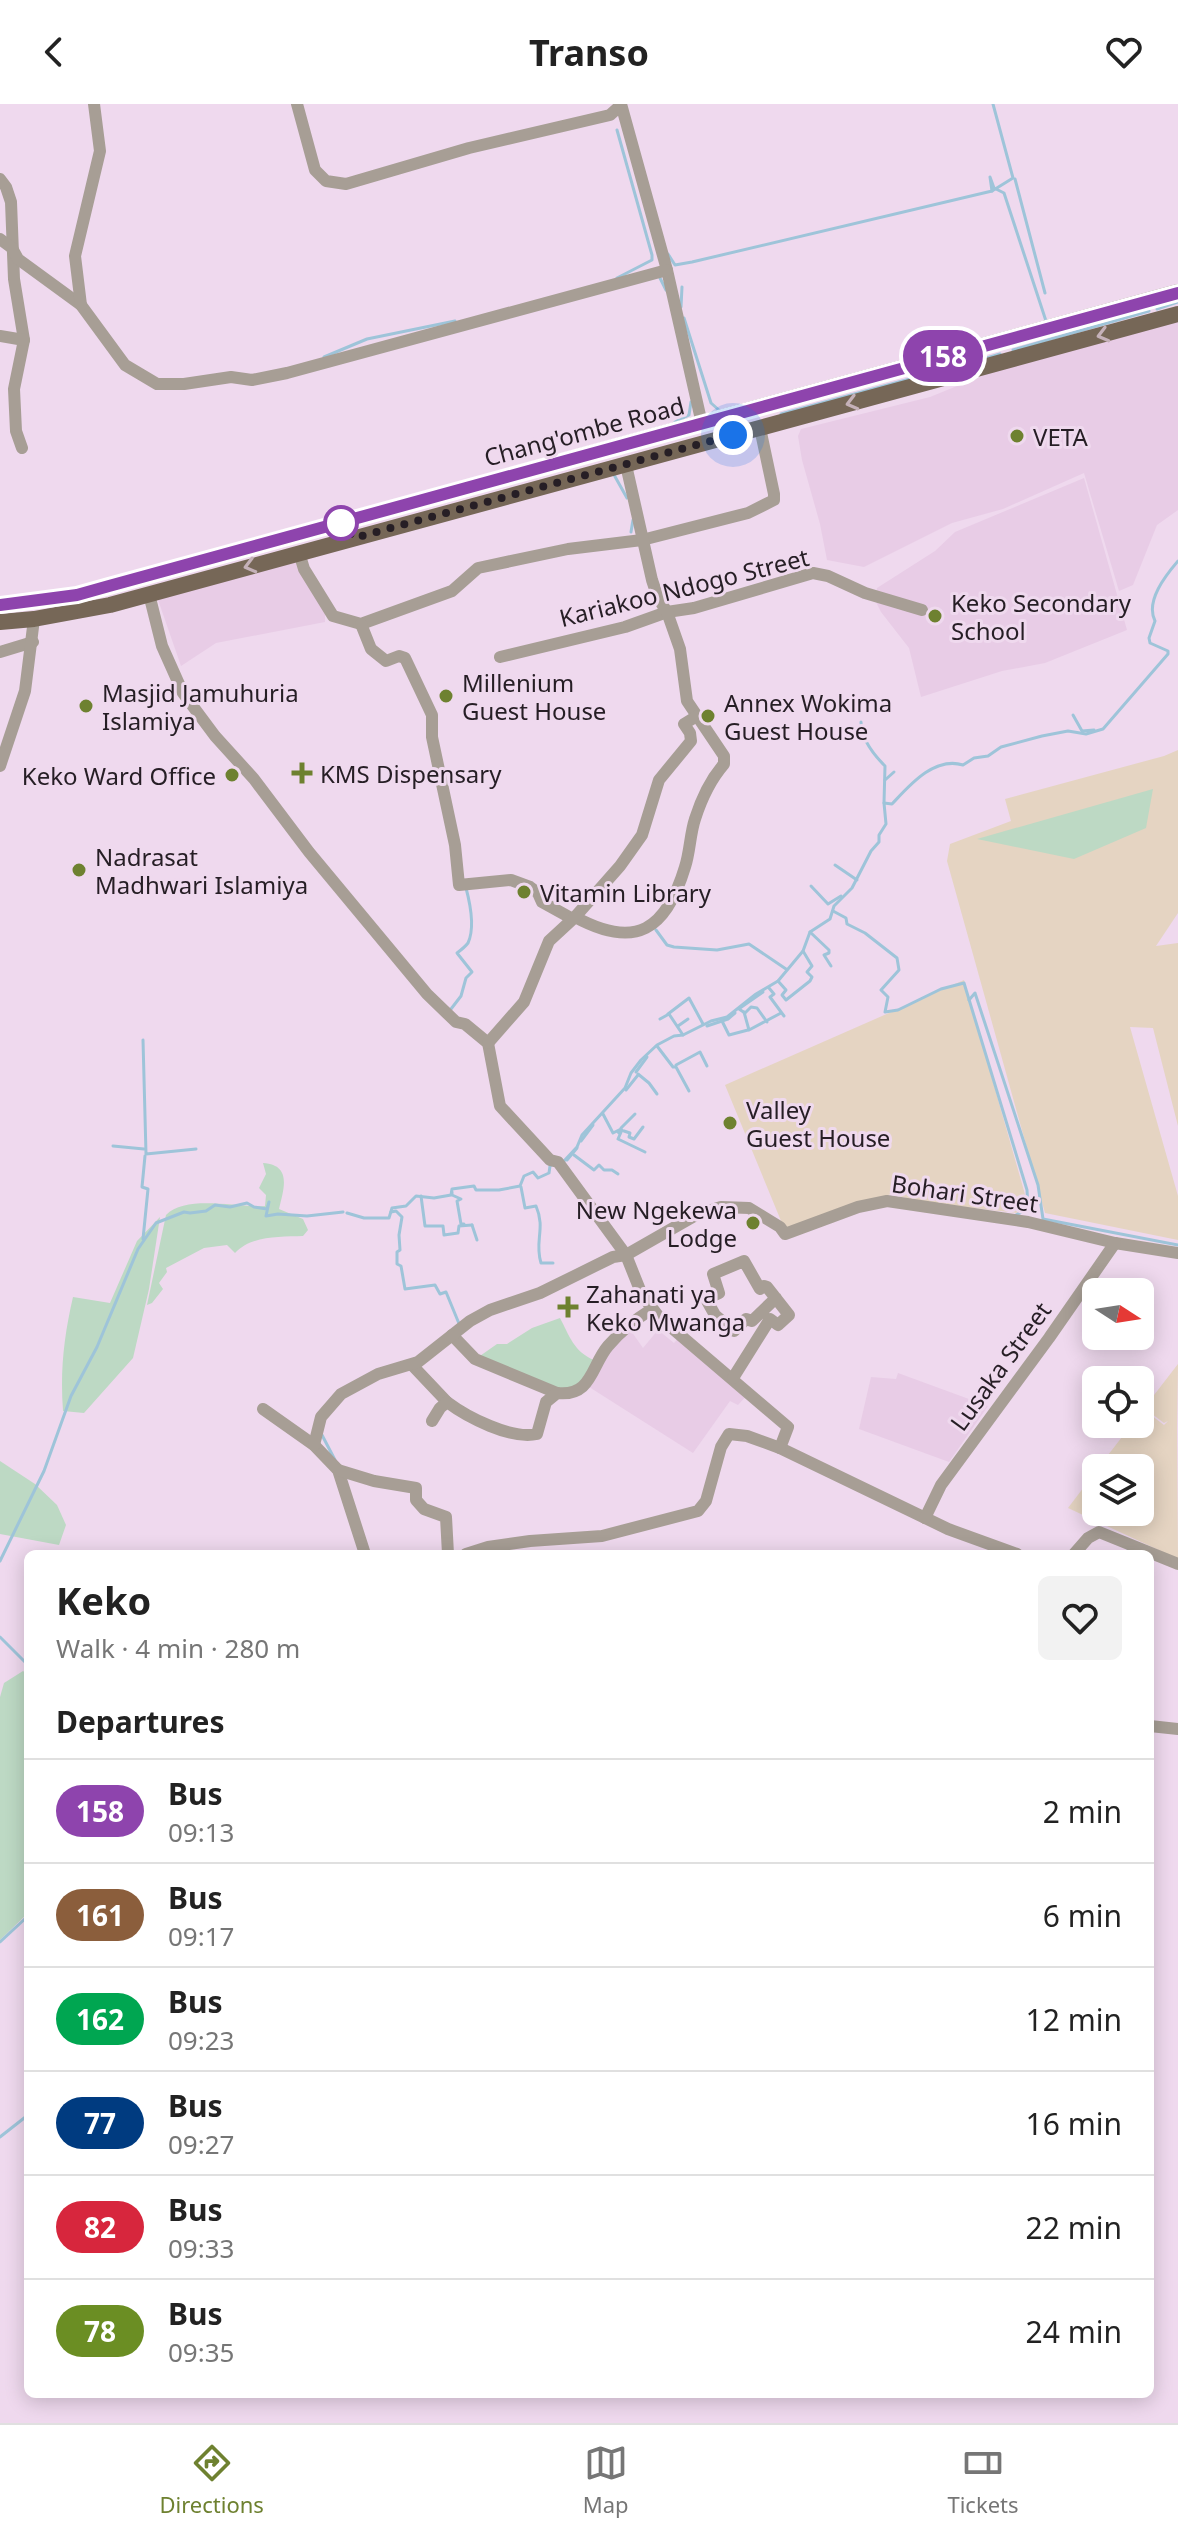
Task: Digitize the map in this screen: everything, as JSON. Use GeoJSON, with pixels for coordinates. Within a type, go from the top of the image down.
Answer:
{"type":"FeatureCollection","features":[{"type":"Feature","properties":{"kind":"main road","name":"Chang'ombe Road"},"geometry":{"type":"LineString","coordinates":[[0,605],[77,595],[1178,292]]}},
{"type":"Feature","properties":{"kind":"main road","name":"Chang'ombe Road"},"geometry":{"type":"LineString","coordinates":[[0,622],[110,605],[1178,314]]}},
{"type":"Feature","properties":{"kind":"street"},"geometry":{"type":"LineString","coordinates":[[94,104],[100,151],[75,256],[74,290],[81,305],[125,365],[157,384],[184,384],[231,377],[252,380],[287,373],[667,270]]}},
{"type":"Feature","properties":{"kind":"street"},"geometry":{"type":"LineString","coordinates":[[297,104],[315,170],[326,181],[346,184],[469,148],[610,115],[621,104],[667,270],[702,424]]}},
{"type":"Feature","properties":{"kind":"street"},"geometry":{"type":"LineString","coordinates":[[0,179],[11,202],[14,279],[24,340],[14,389],[16,431],[22,448]]}},
{"type":"Feature","properties":{"kind":"street"},"geometry":{"type":"LineString","coordinates":[[0,239],[12,248],[18,259],[50,285],[74,290]]}},
{"type":"Feature","properties":{"kind":"street"},"geometry":{"type":"LineString","coordinates":[[0,336],[24,340]]}},
{"type":"Feature","properties":{"kind":"street"},"geometry":{"type":"LineString","coordinates":[[301,559],[330,614],[361,624],[452,591],[478,568],[568,549],[642,540],[748,513],[774,500],[760,428]]}},
{"type":"Feature","properties":{"kind":"street"},"geometry":{"type":"LineString","coordinates":[[361,624],[371,649],[386,661],[399,656],[405,658],[432,715],[432,737],[455,845],[459,885],[511,880],[530,887],[538,893],[542,902],[589,925],[630,934],[643,931],[661,918],[685,867],[695,817],[714,776],[724,764],[724,756],[687,701],[680,649],[667,612],[658,598],[626,465]]}},
{"type":"Feature","properties":{"kind":"street","name":"Kariakoo Ndogo Street"},"geometry":{"type":"LineString","coordinates":[[500,657],[625,627],[667,612],[694,608],[813,573],[922,610]]}},
{"type":"Feature","properties":{"kind":"street"},"geometry":{"type":"LineString","coordinates":[[149,594],[162,646],[183,693],[436,1004],[456,1022],[465,1024],[488,1043],[500,1106],[550,1160],[558,1162],[626,1255],[638,1287],[651,1308],[788,1427],[780,1448]]}},
{"type":"Feature","properties":{"kind":"street"},"geometry":{"type":"LineString","coordinates":[[0,766],[5,742],[25,691],[34,619]]}},
{"type":"Feature","properties":{"kind":"street"},"geometry":{"type":"LineString","coordinates":[[0,652],[33,642]]}},
{"type":"Feature","properties":{"kind":"street"},"geometry":{"type":"LineString","coordinates":[[488,1043],[524,1002],[549,941],[620,866],[642,835],[659,780],[691,741],[684,724],[697,716]]}},
{"type":"Feature","properties":{"kind":"street","name":"Bohari Street"},"geometry":{"type":"LineString","coordinates":[[626,1255],[696,1215],[721,1207],[749,1208],[780,1227],[785,1234],[858,1207],[887,1201],[1028,1222],[1115,1243],[1178,1253]]}},
{"type":"Feature","properties":{"kind":"street","name":"Lusaka Street"},"geometry":{"type":"LineString","coordinates":[[925,1518],[946,1478],[1115,1243]]}},
{"type":"Feature","properties":{"kind":"street"},"geometry":{"type":"LineString","coordinates":[[314,1445],[321,1417],[341,1394],[378,1374],[412,1365],[490,1310],[540,1293],[613,1257],[626,1255]]}},
{"type":"Feature","properties":{"kind":"street"},"geometry":{"type":"LineString","coordinates":[[733,1378],[770,1319],[778,1325],[789,1315],[776,1298],[766,1286],[760,1289],[744,1261],[713,1274],[719,1293],[706,1299],[715,1315],[734,1331],[746,1319],[752,1321],[776,1298]]}},
{"type":"Feature","properties":{"kind":"street"},"geometry":{"type":"LineString","coordinates":[[452,1335],[475,1359],[557,1393],[570,1394],[584,1386],[607,1347],[651,1308]]}},
{"type":"Feature","properties":{"kind":"street"},"geometry":{"type":"LineString","coordinates":[[412,1365],[447,1402],[477,1417],[482,1423],[528,1436],[537,1434],[546,1402],[557,1393]]}},
{"type":"Feature","properties":{"kind":"street"},"geometry":{"type":"LineString","coordinates":[[432,1421],[447,1402]]}},
{"type":"Feature","properties":{"kind":"street"},"geometry":{"type":"LineString","coordinates":[[263,1409],[314,1445],[338,1470],[364,1550]]}},
{"type":"Feature","properties":{"kind":"street"},"geometry":{"type":"LineString","coordinates":[[479,1550],[530,1541],[602,1536],[694,1513],[706,1501],[721,1447],[729,1434],[747,1436],[780,1448],[948,1529],[1006,1550]]}},
{"type":"Feature","properties":{"kind":"street"},"geometry":{"type":"LineString","coordinates":[[338,1470],[374,1481],[416,1488],[416,1500],[424,1509],[446,1517],[448,1550]]}},
{"type":"Feature","properties":{"kind":"street"},"geometry":{"type":"LineString","coordinates":[[1078,1550],[1088,1538],[1099,1532],[1143,1550]]}},
{"type":"Feature","properties":{"kind":"street"},"geometry":{"type":"LineString","coordinates":[[1154,1554],[1178,1564]]}},
{"type":"Feature","properties":{"kind":"street"},"geometry":{"type":"LineString","coordinates":[[1154,1726],[1178,1729]]}},
{"type":"Feature","properties":{"kind":"shaded area"},"geometry":{"type":"Polygon","coordinates":[[[1178,320],[1178,510],[1157,525],[1133,585],[1119,591],[1084,473],[1003,509],[952,523],[864,567],[827,560],[802,460],[798,436],[801,429],[930,397],[989,373],[1178,320]]]}},
{"type":"Feature","properties":{"kind":"shaded area"},"geometry":{"type":"Polygon","coordinates":[[[1084,478],[1127,630],[1045,663],[1002,671],[921,697],[909,648],[881,612],[875,600],[877,588],[935,551],[955,532],[1084,478]]]}},
{"type":"Feature","properties":{"kind":"shaded area"},"geometry":{"type":"Polygon","coordinates":[[[297,557],[325,610],[325,622],[216,643],[181,666],[156,594],[297,557]]]}},
{"type":"Feature","properties":{"kind":"shaded area"},"geometry":{"type":"Polygon","coordinates":[[[1178,750],[1178,913],[1156,946],[1178,943],[1178,1126],[1153,1028],[1130,1027],[1178,1196],[1178,1240],[1045,1213],[947,861],[950,844],[1011,821],[1005,799],[1178,750]]]}},
{"type":"Feature","properties":{"kind":"shaded area"},"geometry":{"type":"Polygon","coordinates":[[[964,980],[1028,1205],[1019,1213],[922,1202],[891,1194],[786,1233],[725,1085],[964,980]]]}},
{"type":"Feature","properties":{"kind":"shaded area"},"geometry":{"type":"Polygon","coordinates":[[[629,1328],[643,1348],[658,1330],[674,1343],[681,1335],[749,1393],[738,1405],[730,1401],[693,1453],[586,1385],[613,1342],[629,1328]]]}},
{"type":"Feature","properties":{"kind":"shaded area"},"geometry":{"type":"Polygon","coordinates":[[[1178,1364],[1178,1559],[1107,1526],[1154,1526],[1154,1454],[1109,1454],[1121,1438],[1154,1438],[1154,1417],[1164,1425],[1168,1421],[1164,1423],[1154,1416],[1154,1395],[1178,1364]]]}},
{"type":"Feature","properties":{"kind":"shaded area"},"geometry":{"type":"Polygon","coordinates":[[[898,1373],[988,1406],[949,1462],[859,1429],[871,1377],[896,1379],[898,1373]]]}},
{"type":"Feature","properties":{"kind":"shaded area"},"geometry":{"type":"Polygon","coordinates":[[[1082,1490],[1082,1514],[1068,1508],[1082,1490]]]}},
{"type":"Feature","properties":{"kind":"green space"},"geometry":{"type":"Polygon","coordinates":[[[1153,789],[1146,828],[1074,859],[977,839],[1153,789]]]}},
{"type":"Feature","properties":{"kind":"green space"},"geometry":{"type":"Polygon","coordinates":[[[263,1163],[278,1168],[282,1173],[284,1186],[279,1209],[303,1219],[308,1230],[303,1236],[258,1240],[235,1253],[227,1245],[204,1248],[166,1268],[167,1272],[159,1283],[163,1289],[147,1305],[166,1215],[186,1205],[199,1203],[265,1206],[266,1195],[259,1188],[266,1174],[263,1163]]]}},
{"type":"Feature","properties":{"kind":"green space"},"geometry":{"type":"Polygon","coordinates":[[[160,1217],[149,1289],[133,1358],[84,1413],[63,1411],[64,1354],[73,1297],[110,1303],[137,1241],[160,1217]]]}},
{"type":"Feature","properties":{"kind":"green space"},"geometry":{"type":"Polygon","coordinates":[[[560,1318],[577,1348],[594,1360],[592,1371],[570,1392],[477,1358],[497,1344],[507,1344],[532,1328],[560,1318]]]}},
{"type":"Feature","properties":{"kind":"green space"},"geometry":{"type":"Polygon","coordinates":[[[0,1461],[35,1484],[57,1505],[66,1525],[59,1545],[0,1534],[0,1461]]]}},
{"type":"Feature","properties":{"kind":"green space"},"geometry":{"type":"Polygon","coordinates":[[[24,1672],[24,1917],[0,1940],[0,1697],[4,1683],[24,1672]]]}},
{"type":"Feature","properties":{"kind":"waterway"},"geometry":{"type":"LineString","coordinates":[[668,254],[675,265],[692,262],[992,191],[1013,178],[993,104]]}},
{"type":"Feature","properties":{"kind":"waterway"},"geometry":{"type":"LineString","coordinates":[[617,130],[652,260],[617,278]]}},
{"type":"Feature","properties":{"kind":"waterway"},"geometry":{"type":"LineString","coordinates":[[992,191],[990,177],[994,188],[1004,193],[1046,321]]}},
{"type":"Feature","properties":{"kind":"waterway"},"geometry":{"type":"LineString","coordinates":[[1015,179],[1045,293]]}},
{"type":"Feature","properties":{"kind":"waterway"},"geometry":{"type":"LineString","coordinates":[[660,278],[666,290]]}},
{"type":"Feature","properties":{"kind":"waterway"},"geometry":{"type":"LineString","coordinates":[[681,307],[682,287]]}},
{"type":"Feature","properties":{"kind":"waterway"},"geometry":{"type":"LineString","coordinates":[[1157,309],[1178,302]]}},
{"type":"Feature","properties":{"kind":"waterway"},"geometry":{"type":"LineString","coordinates":[[1013,350],[1149,311]]}},
{"type":"Feature","properties":{"kind":"waterway"},"geometry":{"type":"LineString","coordinates":[[684,318],[711,403],[720,411]]}},
{"type":"Feature","properties":{"kind":"waterway"},"geometry":{"type":"LineString","coordinates":[[324,357],[367,339],[455,321]]}},
{"type":"Feature","properties":{"kind":"waterway"},"geometry":{"type":"LineString","coordinates":[[977,361],[1000,354]]}},
{"type":"Feature","properties":{"kind":"waterway"},"geometry":{"type":"LineString","coordinates":[[781,414],[954,367]]}},
{"type":"Feature","properties":{"kind":"waterway"},"geometry":{"type":"LineString","coordinates":[[675,422],[689,415],[691,402]]}},
{"type":"Feature","properties":{"kind":"waterway"},"geometry":{"type":"LineString","coordinates":[[613,473],[627,498]]}},
{"type":"Feature","properties":{"kind":"waterway"},"geometry":{"type":"LineString","coordinates":[[631,532],[633,520]]}},
{"type":"Feature","properties":{"kind":"waterway"},"geometry":{"type":"LineString","coordinates":[[564,1161],[577,1147],[582,1135],[625,1088],[641,1060],[657,1045],[727,1017],[778,981],[803,951],[810,932],[830,919],[834,906],[852,888],[886,824],[884,803],[892,804],[923,774],[942,765],[963,765],[974,758],[988,756],[1001,747],[1042,736],[1068,731],[1086,734],[1103,729],[1168,654],[1168,651],[1150,643],[1149,638],[1155,621],[1155,597],[1178,561]]}},
{"type":"Feature","properties":{"kind":"waterway"},"geometry":{"type":"LineString","coordinates":[[1073,715],[1082,731],[1094,730]]}},
{"type":"Feature","properties":{"kind":"waterway"},"geometry":{"type":"LineString","coordinates":[[861,722],[866,740],[885,766],[884,803]]}},
{"type":"Feature","properties":{"kind":"waterway"},"geometry":{"type":"LineString","coordinates":[[885,780],[894,772]]}},
{"type":"Feature","properties":{"kind":"waterway"},"geometry":{"type":"LineString","coordinates":[[835,865],[857,880]]}},
{"type":"Feature","properties":{"kind":"waterway"},"geometry":{"type":"LineString","coordinates":[[811,886],[828,904],[841,896]]}},
{"type":"Feature","properties":{"kind":"waterway"},"geometry":{"type":"LineString","coordinates":[[451,1009],[472,972],[457,953],[468,943],[471,930],[466,888]]}},
{"type":"Feature","properties":{"kind":"waterway"},"geometry":{"type":"LineString","coordinates":[[833,911],[897,958],[899,970],[881,990],[888,997],[885,1012],[898,1010],[941,989],[964,983],[1027,1190],[1028,1209],[1016,1215]]}},
{"type":"Feature","properties":{"kind":"waterway"},"geometry":{"type":"LineString","coordinates":[[656,930],[667,945],[674,947],[717,950],[749,944],[786,969]]}},
{"type":"Feature","properties":{"kind":"waterway"},"geometry":{"type":"LineString","coordinates":[[810,932],[829,950],[824,955],[831,966]]}},
{"type":"Feature","properties":{"kind":"waterway"},"geometry":{"type":"LineString","coordinates":[[778,981],[786,990],[782,995],[786,1000],[810,981],[812,977],[807,972],[812,966],[803,951]]}},
{"type":"Feature","properties":{"kind":"waterway"},"geometry":{"type":"LineString","coordinates":[[769,988],[774,994],[770,997],[784,1016]]}},
{"type":"Feature","properties":{"kind":"waterway"},"geometry":{"type":"LineString","coordinates":[[740,1008],[763,992]]}},
{"type":"Feature","properties":{"kind":"waterway"},"geometry":{"type":"LineString","coordinates":[[969,1000],[975,993],[1038,1185],[1043,1219],[1178,1245]]}},
{"type":"Feature","properties":{"kind":"waterway"},"geometry":{"type":"LineString","coordinates":[[668,1014],[689,998],[703,1024]]}},
{"type":"Feature","properties":{"kind":"waterway"},"geometry":{"type":"LineString","coordinates":[[739,1009],[745,1013],[751,1007],[757,1008],[767,1022]]}},
{"type":"Feature","properties":{"kind":"waterway"},"geometry":{"type":"LineString","coordinates":[[744,1012],[749,1030],[781,1013]]}},
{"type":"Feature","properties":{"kind":"waterway"},"geometry":{"type":"LineString","coordinates":[[707,1026],[728,1019],[735,1013]]}},
{"type":"Feature","properties":{"kind":"waterway"},"geometry":{"type":"LineString","coordinates":[[660,1019],[669,1014],[683,1035]]}},
{"type":"Feature","properties":{"kind":"waterway"},"geometry":{"type":"LineString","coordinates":[[678,1026],[688,1019]]}},
{"type":"Feature","properties":{"kind":"waterway"},"geometry":{"type":"LineString","coordinates":[[722,1021],[729,1035],[748,1030]]}},
{"type":"Feature","properties":{"kind":"waterway"},"geometry":{"type":"LineString","coordinates":[[143,1040],[146,1154],[196,1149]]}},
{"type":"Feature","properties":{"kind":"waterway"},"geometry":{"type":"LineString","coordinates":[[657,1046],[676,1067],[689,1091]]}},
{"type":"Feature","properties":{"kind":"waterway"},"geometry":{"type":"LineString","coordinates":[[676,1065],[700,1052],[707,1066]]}},
{"type":"Feature","properties":{"kind":"waterway"},"geometry":{"type":"LineString","coordinates":[[636,1072],[647,1057]]}},
{"type":"Feature","properties":{"kind":"waterway"},"geometry":{"type":"LineString","coordinates":[[638,1074],[657,1094]]}},
{"type":"Feature","properties":{"kind":"waterway"},"geometry":{"type":"LineString","coordinates":[[626,1090],[638,1075]]}},
{"type":"Feature","properties":{"kind":"waterway"},"geometry":{"type":"LineString","coordinates":[[603,1114],[613,1133],[621,1129],[617,1131],[620,1134],[622,1130],[618,1139],[645,1152]]}},
{"type":"Feature","properties":{"kind":"waterway"},"geometry":{"type":"LineString","coordinates":[[621,1128],[635,1114]]}},
{"type":"Feature","properties":{"kind":"waterway"},"geometry":{"type":"LineString","coordinates":[[581,1141],[593,1125]]}},
{"type":"Feature","properties":{"kind":"waterway"},"geometry":{"type":"LineString","coordinates":[[624,1131],[634,1139],[643,1127]]}},
{"type":"Feature","properties":{"kind":"waterway"},"geometry":{"type":"LineString","coordinates":[[113,1146],[144,1149]]}},
{"type":"Feature","properties":{"kind":"waterway"},"geometry":{"type":"LineString","coordinates":[[567,1160],[577,1148]]}},
{"type":"Feature","properties":{"kind":"waterway"},"geometry":{"type":"LineString","coordinates":[[574,1155],[594,1170],[599,1165],[618,1174]]}},
{"type":"Feature","properties":{"kind":"waterway"},"geometry":{"type":"LineString","coordinates":[[143,1239],[148,1189],[142,1187],[145,1156]]}},
{"type":"Feature","properties":{"kind":"waterway"},"geometry":{"type":"LineString","coordinates":[[347,1213],[364,1218],[389,1218],[392,1208],[406,1206],[416,1196],[434,1198],[451,1195],[452,1189],[474,1186],[476,1190],[520,1186],[524,1176],[533,1172],[538,1178],[549,1173],[553,1164]]}},
{"type":"Feature","properties":{"kind":"waterway"},"geometry":{"type":"LineString","coordinates":[[521,1187],[525,1208],[536,1206],[539,1214],[541,1263],[553,1263]]}},
{"type":"Feature","properties":{"kind":"waterway"},"geometry":{"type":"LineString","coordinates":[[452,1192],[461,1199],[457,1201],[461,1224],[464,1224]]}},
{"type":"Feature","properties":{"kind":"waterway"},"geometry":{"type":"LineString","coordinates":[[421,1196],[425,1226],[443,1226],[444,1235],[458,1233],[459,1226],[472,1225]]}},
{"type":"Feature","properties":{"kind":"waterway"},"geometry":{"type":"LineString","coordinates":[[0,1561],[44,1471],[71,1396],[97,1347],[138,1249],[156,1223],[184,1212],[206,1211],[215,1205],[230,1207],[247,1203],[267,1209],[269,1202],[266,1216],[343,1212]]}},
{"type":"Feature","properties":{"kind":"waterway"},"geometry":{"type":"LineString","coordinates":[[391,1212],[396,1211],[402,1217],[397,1264],[401,1266],[405,1289],[435,1285],[440,1294],[446,1292],[460,1326]]}},
{"type":"Feature","properties":{"kind":"waterway"},"geometry":{"type":"LineString","coordinates":[[472,1225],[477,1240]]}},
{"type":"Feature","properties":{"kind":"waterway"},"geometry":{"type":"LineString","coordinates":[[322,1435],[335,1460]]}},
{"type":"Feature","properties":{"kind":"waterway"},"geometry":{"type":"LineString","coordinates":[[0,1637],[24,1661]]}},
{"type":"Feature","properties":{"kind":"waterway"},"geometry":{"type":"LineString","coordinates":[[0,1942],[24,1920]]}},
{"type":"Feature","properties":{"kind":"waterway"},"geometry":{"type":"LineString","coordinates":[[0,2137],[24,2118]]}},
{"type":"Feature","properties":{"kind":"bus line","name":"158"},"geometry":{"type":"LineString","coordinates":[[0,605],[77,595],[1178,293]]}},
{"type":"Feature","properties":{"kind":"place","name":"VETA"},"geometry":{"type":"Point","coordinates":[1017,436]}},
{"type":"Feature","properties":{"kind":"place","name":"Keko Secondary School"},"geometry":{"type":"Point","coordinates":[935,616]}},
{"type":"Feature","properties":{"kind":"place","name":"Millenium Guest House"},"geometry":{"type":"Point","coordinates":[446,696]}},
{"type":"Feature","properties":{"kind":"place","name":"Masjid Jamuhuria Islamiya"},"geometry":{"type":"Point","coordinates":[86,706]}},
{"type":"Feature","properties":{"kind":"place","name":"Annex Wokima Guest House"},"geometry":{"type":"Point","coordinates":[708,716]}},
{"type":"Feature","properties":{"kind":"place","name":"KMS Dispensary"},"geometry":{"type":"Point","coordinates":[302,773]}},
{"type":"Feature","properties":{"kind":"place","name":"Keko Ward Office"},"geometry":{"type":"Point","coordinates":[232,775]}},
{"type":"Feature","properties":{"kind":"place","name":"Nadrasat Madhwari Islamiya"},"geometry":{"type":"Point","coordinates":[79,870]}},
{"type":"Feature","properties":{"kind":"place","name":"Vitamin Library"},"geometry":{"type":"Point","coordinates":[524,892]}},
{"type":"Feature","properties":{"kind":"place","name":"Valley Guest House"},"geometry":{"type":"Point","coordinates":[730,1123]}},
{"type":"Feature","properties":{"kind":"place","name":"New Ngekewa Lodge"},"geometry":{"type":"Point","coordinates":[753,1223]}},
{"type":"Feature","properties":{"kind":"place","name":"Zahanati ya Keko Mwanga"},"geometry":{"type":"Point","coordinates":[568,1307]}},
{"type":"Feature","properties":{"kind":"route"},"geometry":{"type":"LineString","coordinates":[[341,523],[354,538],[733,435]]}}]}
